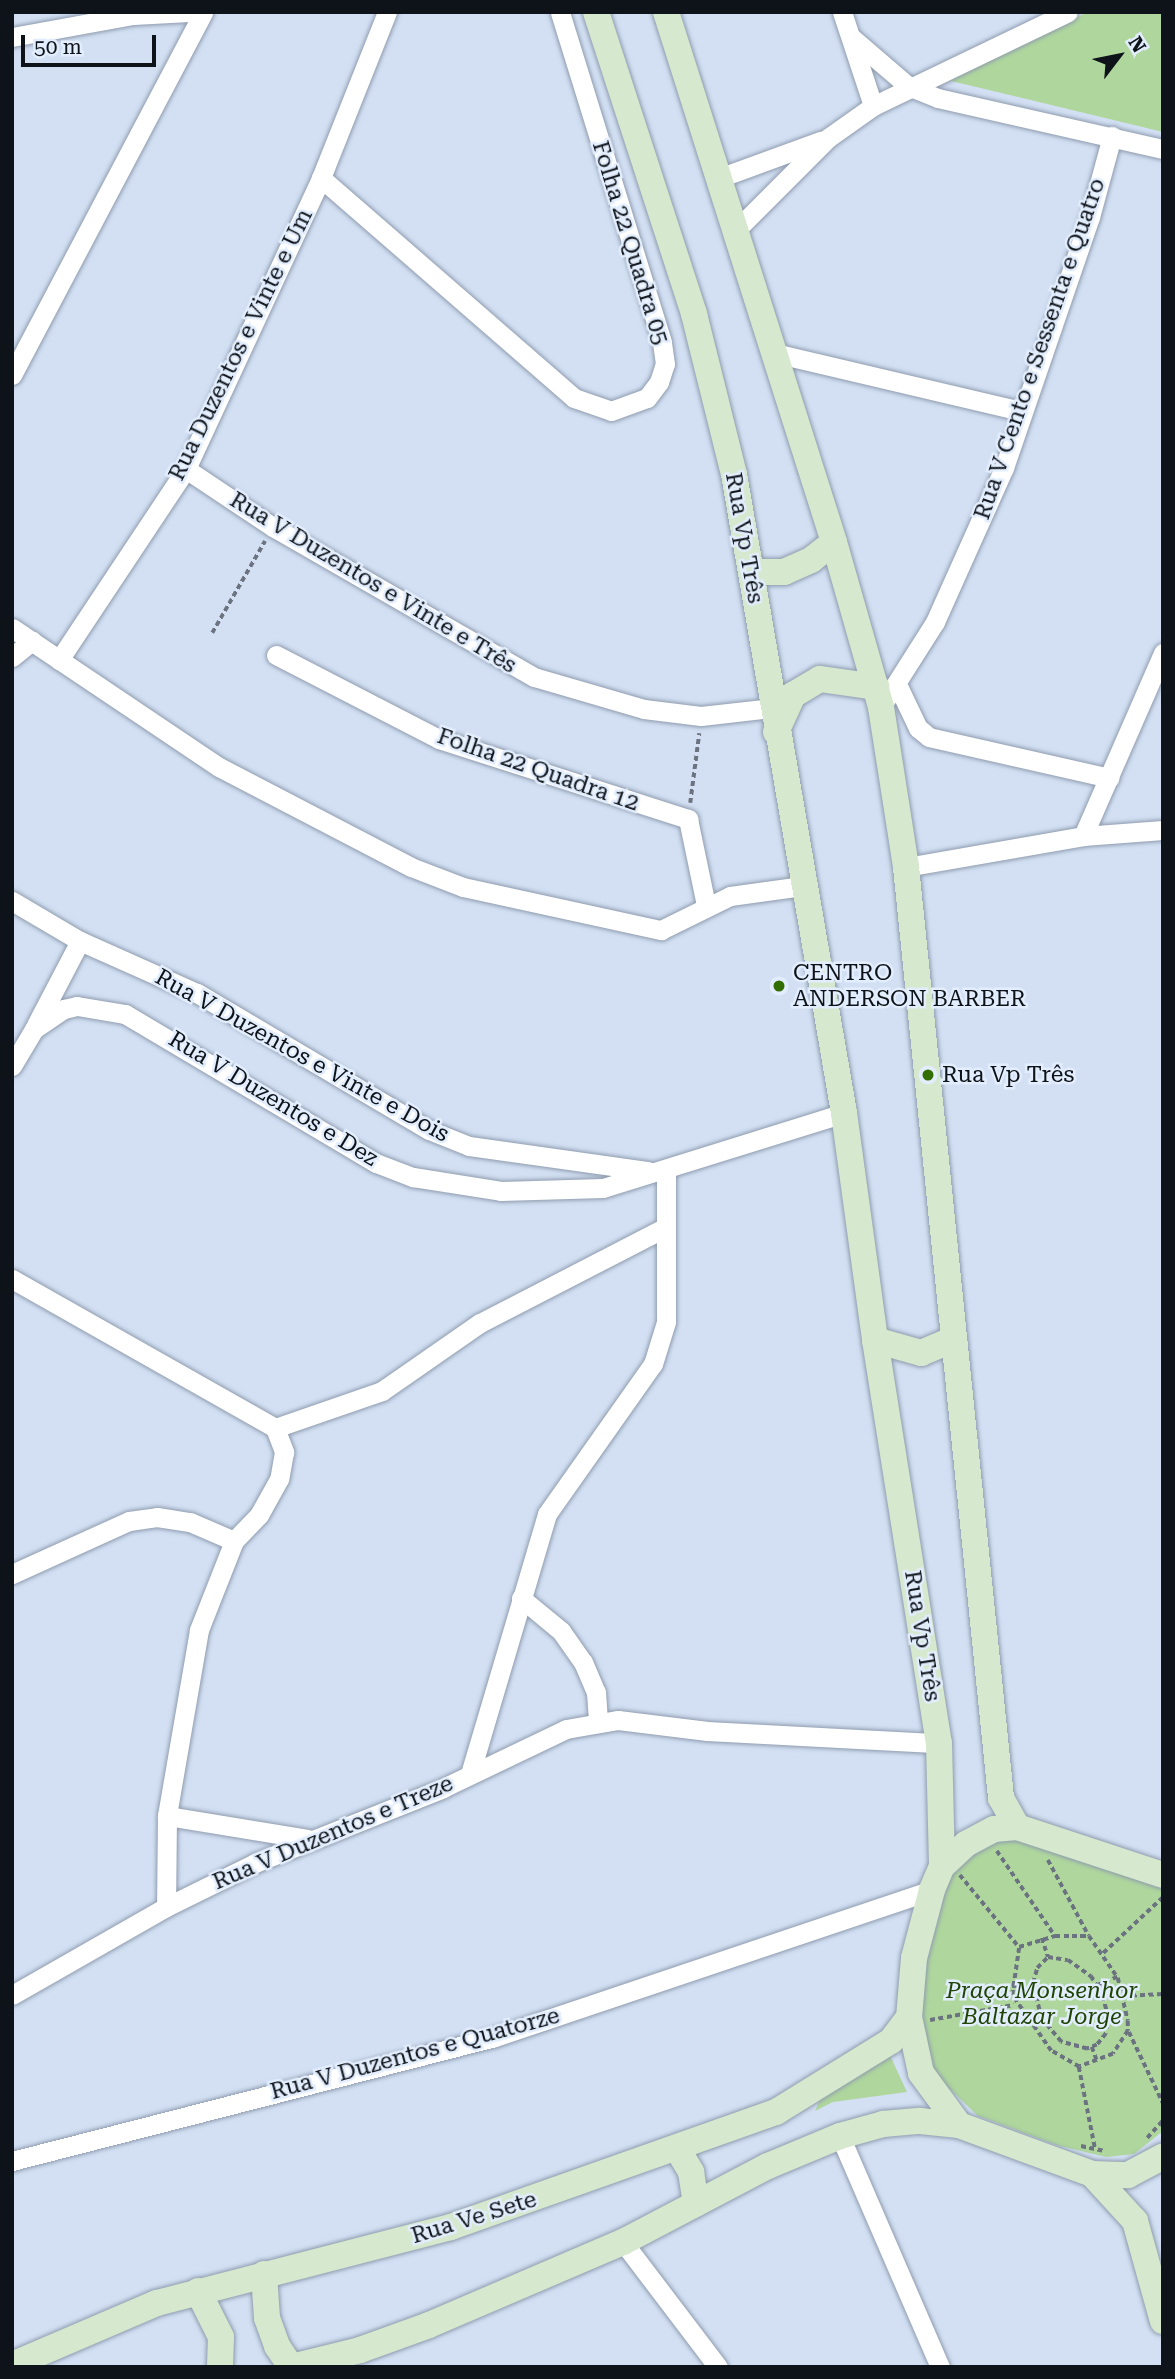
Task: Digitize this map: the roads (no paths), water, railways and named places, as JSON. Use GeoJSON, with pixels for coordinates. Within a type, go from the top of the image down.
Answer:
{"type":"FeatureCollection","features":[{"type":"Feature","properties":{"kind":"main road"},"geometry":{"type":"LineString","coordinates":[[666,12],[834,542],[885,693],[906,867],[1000,1798],[1017,1827]]}},
{"type":"Feature","properties":{"kind":"main road","name":"Rua Vp Três"},"geometry":{"type":"LineString","coordinates":[[594,13],[694,314],[734,474],[752,572],[802,886],[845,1112],[875,1340],[940,1743],[943,1875],[914,1958],[916,2019],[921,2073],[959,2125]]}},
{"type":"Feature","properties":{"kind":"main road"},"geometry":{"type":"LineString","coordinates":[[752,572],[784,572],[811,560],[834,542]]}},
{"type":"Feature","properties":{"kind":"main road"},"geometry":{"type":"LineString","coordinates":[[774,720],[793,695],[820,679],[885,693]]}},
{"type":"Feature","properties":{"kind":"main road"},"geometry":{"type":"LineString","coordinates":[[875,1340],[921,1353],[954,1339]]}},
{"type":"Feature","properties":{"kind":"main road"},"geometry":{"type":"LineString","coordinates":[[943,1875],[985,1834],[1017,1827],[1163,1875]]}},
{"type":"Feature","properties":{"kind":"main road","name":"Rua Ve Sete"},"geometry":{"type":"LineString","coordinates":[[12,2365],[122,2315],[198,2291],[451,2227],[678,2150],[798,2100],[891,2041],[916,2019]]}},
{"type":"Feature","properties":{"kind":"main road"},"geometry":{"type":"LineString","coordinates":[[264,2274],[267,2318],[277,2346],[291,2367],[360,2350],[429,2325],[623,2242],[768,2166],[840,2136],[883,2124],[919,2121],[959,2125],[1094,2161],[1128,2175],[1153,2149]]}},
{"type":"Feature","properties":{"kind":"main road"},"geometry":{"type":"LineString","coordinates":[[678,2150],[691,2172],[696,2204]]}},
{"type":"Feature","properties":{"kind":"main road"},"geometry":{"type":"LineString","coordinates":[[1094,2161],[1135,2221],[1163,2321]]}},
{"type":"Feature","properties":{"kind":"main road"},"geometry":{"type":"LineString","coordinates":[[198,2291],[221,2337],[220,2367]]}},
{"type":"Feature","properties":{"kind":"street"},"geometry":{"type":"LineString","coordinates":[[12,37],[133,15],[189,12]]}},
{"type":"Feature","properties":{"kind":"street"},"geometry":{"type":"LineString","coordinates":[[12,375],[203,12]]}},
{"type":"Feature","properties":{"kind":"street","name":"Rua Duzentos e Vinte e Um"},"geometry":{"type":"LineString","coordinates":[[60,660],[186,469],[321,178],[387,12]]}},
{"type":"Feature","properties":{"kind":"street","name":"Folha 22 Quadra 05"},"geometry":{"type":"LineString","coordinates":[[321,178],[574,398],[611,411],[647,398],[659,382],[665,364],[662,342],[560,12]]}},
{"type":"Feature","properties":{"kind":"street"},"geometry":{"type":"LineString","coordinates":[[842,12],[873,106]]}},
{"type":"Feature","properties":{"kind":"street"},"geometry":{"type":"LineString","coordinates":[[736,230],[828,138],[873,106],[908,86],[1068,12]]}},
{"type":"Feature","properties":{"kind":"street"},"geometry":{"type":"LineString","coordinates":[[852,38],[908,86],[970,107],[1163,149]]}},
{"type":"Feature","properties":{"kind":"street","name":"Rua V Cento e Sessenta e Quatro"},"geometry":{"type":"LineString","coordinates":[[885,693],[960,571],[1004,468],[1090,217],[1112,136]]}},
{"type":"Feature","properties":{"kind":"street"},"geometry":{"type":"LineString","coordinates":[[719,178],[828,138]]}},
{"type":"Feature","properties":{"kind":"street"},"geometry":{"type":"LineString","coordinates":[[774,353],[1022,411]]}},
{"type":"Feature","properties":{"kind":"street","name":"Rua V Duzentos e Vinte e Três"},"geometry":{"type":"LineString","coordinates":[[186,469],[273,527],[534,677],[596,698],[701,716],[774,720]]}},
{"type":"Feature","properties":{"kind":"street"},"geometry":{"type":"LineString","coordinates":[[12,628],[219,767],[411,867],[463,887],[660,930],[706,905],[730,896],[802,886]]}},
{"type":"Feature","properties":{"kind":"street"},"geometry":{"type":"LineString","coordinates":[[12,657],[32,641]]}},
{"type":"Feature","properties":{"kind":"street"},"geometry":{"type":"LineString","coordinates":[[1083,836],[1163,653]]}},
{"type":"Feature","properties":{"kind":"street","name":"Folha 22 Quadra 12"},"geometry":{"type":"LineString","coordinates":[[276,655],[439,739],[688,819],[706,905]]}},
{"type":"Feature","properties":{"kind":"street"},"geometry":{"type":"LineString","coordinates":[[885,693],[929,737],[1109,778]]}},
{"type":"Feature","properties":{"kind":"street"},"geometry":{"type":"LineString","coordinates":[[906,867],[1083,836],[1163,830]]}},
{"type":"Feature","properties":{"kind":"street","name":"Rua V Duzentos e Vinte e Dois"},"geometry":{"type":"LineString","coordinates":[[12,901],[80,941],[197,993],[429,1130],[469,1146],[657,1170]]}},
{"type":"Feature","properties":{"kind":"street"},"geometry":{"type":"LineString","coordinates":[[34,1029],[80,941]]}},
{"type":"Feature","properties":{"kind":"street","name":"Rua V Duzentos e Dez"},"geometry":{"type":"LineString","coordinates":[[12,1066],[34,1029],[51,1015],[77,1006],[125,1014],[320,1132],[413,1178],[460,1188],[547,1191],[603,1188],[845,1112]]}},
{"type":"Feature","properties":{"kind":"street","name":"Rua V Duzentos e Treze"},"geometry":{"type":"LineString","coordinates":[[470,1774],[547,1514],[653,1364],[666,1322],[664,1228],[657,1170]]}},
{"type":"Feature","properties":{"kind":"street"},"geometry":{"type":"LineString","coordinates":[[275,1428],[383,1391],[480,1322],[664,1228]]}},
{"type":"Feature","properties":{"kind":"street"},"geometry":{"type":"LineString","coordinates":[[12,1279],[275,1428],[284,1452],[279,1479],[259,1515],[234,1541],[199,1630],[167,1816],[166,1907]]}},
{"type":"Feature","properties":{"kind":"street"},"geometry":{"type":"LineString","coordinates":[[12,1574],[129,1521],[157,1517],[191,1522],[234,1541]]}},
{"type":"Feature","properties":{"kind":"street"},"geometry":{"type":"LineString","coordinates":[[521,1598],[561,1631],[583,1662],[596,1692],[598,1721]]}},
{"type":"Feature","properties":{"kind":"street","name":"Rua V Duzentos e Treze"},"geometry":{"type":"LineString","coordinates":[[12,1995],[166,1907],[308,1839],[470,1774],[566,1729],[598,1721],[940,1743]]}},
{"type":"Feature","properties":{"kind":"street"},"geometry":{"type":"LineString","coordinates":[[167,1816],[308,1839]]}},
{"type":"Feature","properties":{"kind":"street","name":"Rua V Duzentos e Quatorze"},"geometry":{"type":"LineString","coordinates":[[12,2161],[492,2038],[943,1875]]}},
{"type":"Feature","properties":{"kind":"street"},"geometry":{"type":"LineString","coordinates":[[840,2136],[940,2367]]}},
{"type":"Feature","properties":{"kind":"street"},"geometry":{"type":"LineString","coordinates":[[623,2242],[718,2367]]}},
{"type":"Feature","properties":{"kind":"place","name":"CENTRO ANDERSON BARBER"},"geometry":{"type":"Point","coordinates":[779,986]}},
{"type":"Feature","properties":{"kind":"place","name":"Rua Vp Três"},"geometry":{"type":"Point","coordinates":[928,1075]}},
{"type":"Feature","properties":{"kind":"park label","name":"Praça Monsenhor Baltazar Jorge"},"geometry":{"type":"Point","coordinates":[1042,2004]}}]}
